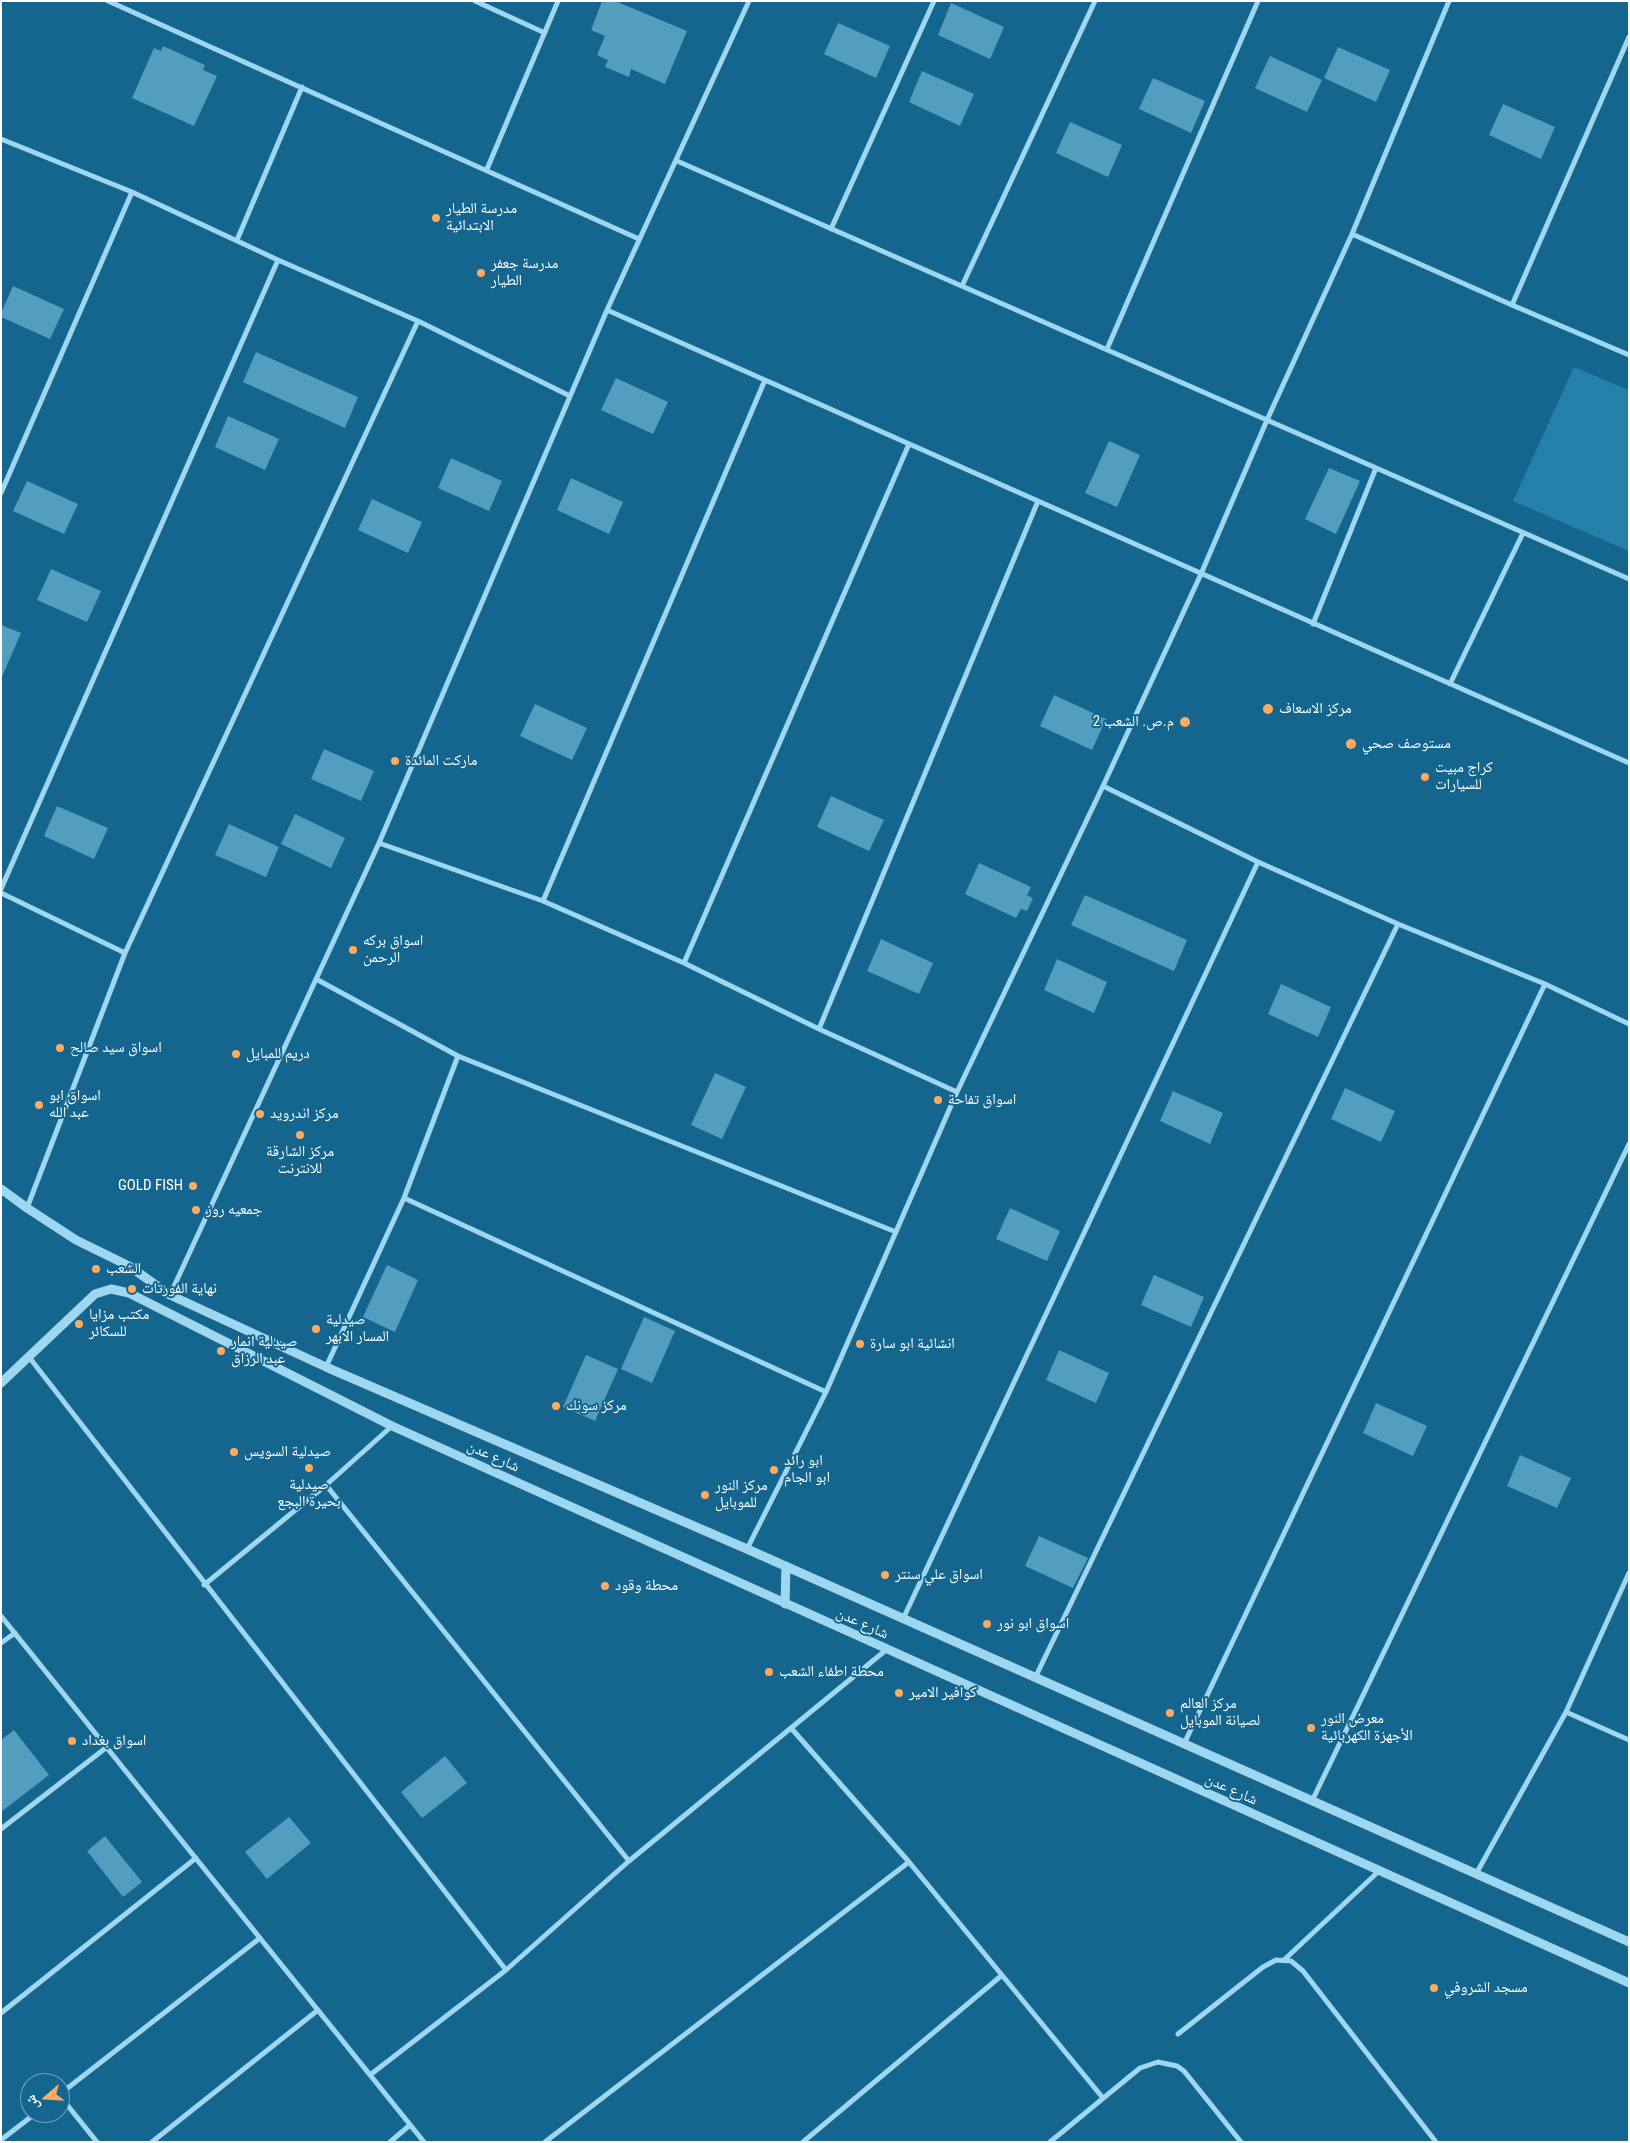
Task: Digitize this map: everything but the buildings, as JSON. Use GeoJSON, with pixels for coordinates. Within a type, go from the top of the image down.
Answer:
{"type":"FeatureCollection","features":[{"type":"Feature","properties":{"kind":"street"},"geometry":{"type":"LineString","coordinates":[[108,1],[487,169],[639,239]]}},
{"type":"Feature","properties":{"kind":"street"},"geometry":{"type":"LineString","coordinates":[[475,1],[545,33]]}},
{"type":"Feature","properties":{"kind":"street"},"geometry":{"type":"LineString","coordinates":[[487,169],[558,1]]}},
{"type":"Feature","properties":{"kind":"street"},"geometry":{"type":"LineString","coordinates":[[170,1295],[379,844],[607,310],[749,1]]}},
{"type":"Feature","properties":{"kind":"street"},"geometry":{"type":"LineString","coordinates":[[832,229],[934,1]]}},
{"type":"Feature","properties":{"kind":"street"},"geometry":{"type":"LineString","coordinates":[[962,286],[1094,1]]}},
{"type":"Feature","properties":{"kind":"street"},"geometry":{"type":"LineString","coordinates":[[1107,350],[1258,1]]}},
{"type":"Feature","properties":{"kind":"street"},"geometry":{"type":"LineString","coordinates":[[747,1549],[826,1392],[957,1092],[1103,786],[1201,574],[1267,420],[1352,234],[1449,1]]}},
{"type":"Feature","properties":{"kind":"street"},"geometry":{"type":"LineString","coordinates":[[1512,305],[1629,37]]}},
{"type":"Feature","properties":{"kind":"street"},"geometry":{"type":"LineString","coordinates":[[237,240],[302,87]]}},
{"type":"Feature","properties":{"kind":"street"},"geometry":{"type":"LineString","coordinates":[[1,139],[132,192],[278,260],[418,321],[570,396]]}},
{"type":"Feature","properties":{"kind":"street"},"geometry":{"type":"LineString","coordinates":[[677,161],[1629,579]]}},
{"type":"Feature","properties":{"kind":"street"},"geometry":{"type":"LineString","coordinates":[[1,493],[132,192]]}},
{"type":"Feature","properties":{"kind":"street"},"geometry":{"type":"LineString","coordinates":[[1352,234],[1629,355]]}},
{"type":"Feature","properties":{"kind":"street"},"geometry":{"type":"LineString","coordinates":[[125,953],[1,891],[278,260]]}},
{"type":"Feature","properties":{"kind":"street"},"geometry":{"type":"LineString","coordinates":[[607,310],[1629,763]]}},
{"type":"Feature","properties":{"kind":"street"},"geometry":{"type":"LineString","coordinates":[[27,1208],[125,953],[418,321]]}},
{"type":"Feature","properties":{"kind":"street"},"geometry":{"type":"LineString","coordinates":[[543,900],[765,380]]}},
{"type":"Feature","properties":{"kind":"street"},"geometry":{"type":"LineString","coordinates":[[684,962],[909,444]]}},
{"type":"Feature","properties":{"kind":"street"},"geometry":{"type":"LineString","coordinates":[[1313,624],[1376,468]]}},
{"type":"Feature","properties":{"kind":"street"},"geometry":{"type":"LineString","coordinates":[[819,1029],[1038,501]]}},
{"type":"Feature","properties":{"kind":"street"},"geometry":{"type":"LineString","coordinates":[[1450,684],[1523,533]]}},
{"type":"Feature","properties":{"kind":"street"},"geometry":{"type":"LineString","coordinates":[[1103,786],[1258,862],[1398,924],[1544,984],[1629,1024]]}},
{"type":"Feature","properties":{"kind":"street"},"geometry":{"type":"LineString","coordinates":[[379,844],[543,900],[684,962],[819,1029],[957,1092]]}},
{"type":"Feature","properties":{"kind":"street"},"geometry":{"type":"LineString","coordinates":[[903,1618],[1258,862]]}},
{"type":"Feature","properties":{"kind":"street"},"geometry":{"type":"LineString","coordinates":[[1035,1678],[1398,924]]}},
{"type":"Feature","properties":{"kind":"street"},"geometry":{"type":"LineString","coordinates":[[316,979],[458,1056],[896,1232]]}},
{"type":"Feature","properties":{"kind":"street"},"geometry":{"type":"LineString","coordinates":[[1184,1744],[1544,984]]}},
{"type":"Feature","properties":{"kind":"street"},"geometry":{"type":"LineString","coordinates":[[326,1367],[404,1198],[458,1056]]}},
{"type":"Feature","properties":{"kind":"street"},"geometry":{"type":"LineString","coordinates":[[1312,1801],[1629,1144]]}},
{"type":"Feature","properties":{"kind":"street","name":"شارع عدن"},"geometry":{"type":"LineString","coordinates":[[1,1189],[76,1240],[129,1266],[170,1295],[326,1367],[786,1566],[1629,1942]]}},
{"type":"Feature","properties":{"kind":"street"},"geometry":{"type":"LineString","coordinates":[[404,1198],[826,1392]]}},
{"type":"Feature","properties":{"kind":"street","name":"شارع عدن"},"geometry":{"type":"LineString","coordinates":[[1,1383],[95,1294],[111,1289],[129,1293],[392,1426],[1629,1983]]}},
{"type":"Feature","properties":{"kind":"street"},"geometry":{"type":"LineString","coordinates":[[28,1357],[506,1970]]}},
{"type":"Feature","properties":{"kind":"street"},"geometry":{"type":"LineString","coordinates":[[204,1585],[326,1485],[392,1426]]}},
{"type":"Feature","properties":{"kind":"street"},"geometry":{"type":"LineString","coordinates":[[326,1485],[629,1861]]}},
{"type":"Feature","properties":{"kind":"street"},"geometry":{"type":"LineString","coordinates":[[785,1604],[786,1566]]}},
{"type":"Feature","properties":{"kind":"street"},"geometry":{"type":"LineString","coordinates":[[1476,1874],[1566,1712],[1629,1573]]}},
{"type":"Feature","properties":{"kind":"street"},"geometry":{"type":"LineString","coordinates":[[1,1616],[424,2142]]}},
{"type":"Feature","properties":{"kind":"street"},"geometry":{"type":"LineString","coordinates":[[1,1643],[15,1632]]}},
{"type":"Feature","properties":{"kind":"street"},"geometry":{"type":"LineString","coordinates":[[370,2076],[506,1970],[629,1861],[886,1650]]}},
{"type":"Feature","properties":{"kind":"street"},"geometry":{"type":"LineString","coordinates":[[1566,1712],[1629,1740]]}},
{"type":"Feature","properties":{"kind":"street"},"geometry":{"type":"LineString","coordinates":[[791,1728],[909,1862],[1103,2098]]}},
{"type":"Feature","properties":{"kind":"street"},"geometry":{"type":"LineString","coordinates":[[1,1829],[107,1747]]}},
{"type":"Feature","properties":{"kind":"street"},"geometry":{"type":"LineString","coordinates":[[1,2013],[196,1858]]}},
{"type":"Feature","properties":{"kind":"street"},"geometry":{"type":"LineString","coordinates":[[545,2142],[909,1862]]}},
{"type":"Feature","properties":{"kind":"street"},"geometry":{"type":"LineString","coordinates":[[1284,1960],[1379,1871]]}},
{"type":"Feature","properties":{"kind":"street"},"geometry":{"type":"LineString","coordinates":[[70,2087],[260,1938]]}},
{"type":"Feature","properties":{"kind":"street"},"geometry":{"type":"LineString","coordinates":[[1178,2034],[1263,1967],[1276,1960],[1284,1960],[1298,1965],[1436,2142]]}},
{"type":"Feature","properties":{"kind":"street"},"geometry":{"type":"LineString","coordinates":[[803,2142],[1001,1976]]}},
{"type":"Feature","properties":{"kind":"street"},"geometry":{"type":"LineString","coordinates":[[152,2142],[318,2010]]}},
{"type":"Feature","properties":{"kind":"street"},"geometry":{"type":"LineString","coordinates":[[1053,2141],[1140,2068],[1149,2064],[1168,2063],[1177,2066],[1191,2078],[1241,2142]]}},
{"type":"Feature","properties":{"kind":"street"},"geometry":{"type":"LineString","coordinates":[[70,2108],[97,2142]]}},
{"type":"Feature","properties":{"kind":"street"},"geometry":{"type":"LineString","coordinates":[[1,2140],[23,2123]]}},
{"type":"Feature","properties":{"kind":"street"},"geometry":{"type":"LineString","coordinates":[[390,2142],[410,2125]]}},
{"type":"Feature","properties":{"kind":"shaded area"},"geometry":{"type":"Polygon","coordinates":[[[1574,367],[1629,390],[1629,551],[1513,501],[1574,367]]]}},
{"type":"Feature","properties":{"kind":"place","name":"مدرسة الطيار الابتدائية"},"geometry":{"type":"Point","coordinates":[436,218]}},
{"type":"Feature","properties":{"kind":"place","name":"مدرسة جعفر الطيار"},"geometry":{"type":"Point","coordinates":[481,273]}},
{"type":"Feature","properties":{"kind":"place","name":"مركز الاسعاف"},"geometry":{"type":"Point","coordinates":[1268,709]}},
{"type":"Feature","properties":{"kind":"place","name":"م.ص. الشعب 2"},"geometry":{"type":"Point","coordinates":[1185,722]}},
{"type":"Feature","properties":{"kind":"place","name":"مستوصف صحي"},"geometry":{"type":"Point","coordinates":[1351,744]}},
{"type":"Feature","properties":{"kind":"place","name":"ماركت المائدة"},"geometry":{"type":"Point","coordinates":[395,761]}},
{"type":"Feature","properties":{"kind":"place","name":"كراج مبيت للسيارات"},"geometry":{"type":"Point","coordinates":[1425,777]}},
{"type":"Feature","properties":{"kind":"place","name":"اسواق بركه الرحمن"},"geometry":{"type":"Point","coordinates":[353,950]}},
{"type":"Feature","properties":{"kind":"place","name":"اسواق سيد صالح"},"geometry":{"type":"Point","coordinates":[60,1048]}},
{"type":"Feature","properties":{"kind":"place","name":"دريم للمبايل"},"geometry":{"type":"Point","coordinates":[236,1054]}},
{"type":"Feature","properties":{"kind":"place","name":"اسواق تفاحة"},"geometry":{"type":"Point","coordinates":[938,1100]}},
{"type":"Feature","properties":{"kind":"place","name":"اسواق ابو عبد الله"},"geometry":{"type":"Point","coordinates":[39,1105]}},
{"type":"Feature","properties":{"kind":"place","name":"مركز اندرويد"},"geometry":{"type":"Point","coordinates":[260,1114]}},
{"type":"Feature","properties":{"kind":"place","name":"مركز الشارقة للانترنت"},"geometry":{"type":"Point","coordinates":[300,1135]}},
{"type":"Feature","properties":{"kind":"place","name":"GOLD FISH"},"geometry":{"type":"Point","coordinates":[193,1186]}},
{"type":"Feature","properties":{"kind":"place","name":"جمعيه روز"},"geometry":{"type":"Point","coordinates":[196,1210]}},
{"type":"Feature","properties":{"kind":"place","name":"الشعب"},"geometry":{"type":"Point","coordinates":[96,1269]}},
{"type":"Feature","properties":{"kind":"place","name":"نهاية الفورتات"},"geometry":{"type":"Point","coordinates":[132,1289]}},
{"type":"Feature","properties":{"kind":"place","name":"مكتب مزايا للسكائر"},"geometry":{"type":"Point","coordinates":[79,1324]}},
{"type":"Feature","properties":{"kind":"place","name":"صيدلية المسار الابهر"},"geometry":{"type":"Point","coordinates":[316,1329]}},
{"type":"Feature","properties":{"kind":"place","name":"انشائية ابو سارة"},"geometry":{"type":"Point","coordinates":[860,1344]}},
{"type":"Feature","properties":{"kind":"place","name":"صيدلية انمار عبد الرزاق"},"geometry":{"type":"Point","coordinates":[221,1351]}},
{"type":"Feature","properties":{"kind":"place","name":"مركز سونك"},"geometry":{"type":"Point","coordinates":[556,1406]}},
{"type":"Feature","properties":{"kind":"place","name":"صيدلية السويس"},"geometry":{"type":"Point","coordinates":[234,1452]}},
{"type":"Feature","properties":{"kind":"place","name":"صيدلية بحيرة البجع"},"geometry":{"type":"Point","coordinates":[309,1468]}},
{"type":"Feature","properties":{"kind":"place","name":"ابو رائد ابو الجام"},"geometry":{"type":"Point","coordinates":[774,1470]}},
{"type":"Feature","properties":{"kind":"place","name":"مركز النور للموبايل"},"geometry":{"type":"Point","coordinates":[705,1495]}},
{"type":"Feature","properties":{"kind":"place","name":"اسواق علي سنتر"},"geometry":{"type":"Point","coordinates":[885,1575]}},
{"type":"Feature","properties":{"kind":"place","name":"محطة وقود"},"geometry":{"type":"Point","coordinates":[605,1586]}},
{"type":"Feature","properties":{"kind":"place","name":"اسواق ابو نور"},"geometry":{"type":"Point","coordinates":[987,1624]}},
{"type":"Feature","properties":{"kind":"place","name":"محطة اطفاء الشعب"},"geometry":{"type":"Point","coordinates":[769,1672]}},
{"type":"Feature","properties":{"kind":"place","name":"كوافير الامير"},"geometry":{"type":"Point","coordinates":[899,1693]}},
{"type":"Feature","properties":{"kind":"place","name":"مركز العالم لصيانة الموبايل"},"geometry":{"type":"Point","coordinates":[1170,1713]}},
{"type":"Feature","properties":{"kind":"place","name":"معرض النور الأجهزة الكهربائية"},"geometry":{"type":"Point","coordinates":[1311,1728]}},
{"type":"Feature","properties":{"kind":"place","name":"اسواق بغداد"},"geometry":{"type":"Point","coordinates":[72,1741]}},
{"type":"Feature","properties":{"kind":"place","name":"مسجد الشروفي"},"geometry":{"type":"Point","coordinates":[1434,1988]}}]}
